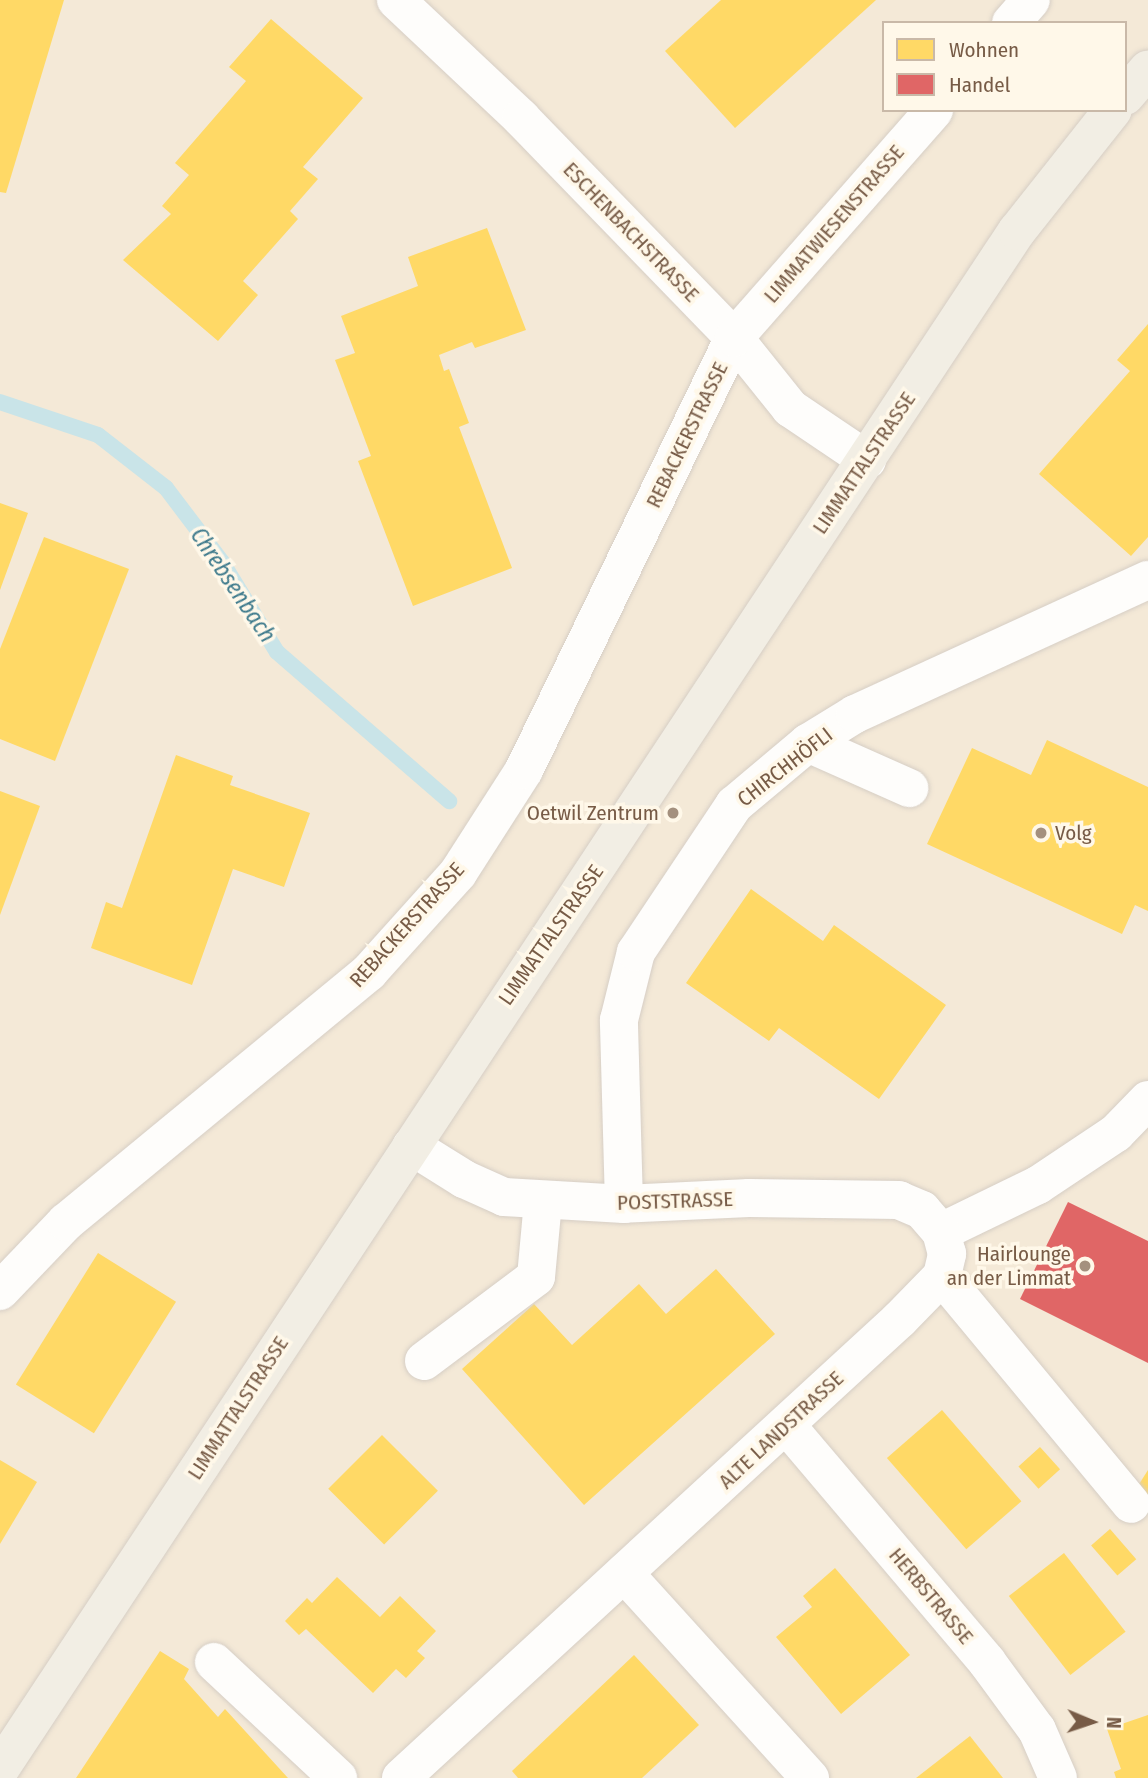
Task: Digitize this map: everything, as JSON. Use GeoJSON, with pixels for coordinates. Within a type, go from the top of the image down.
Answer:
{"type":"FeatureCollection","features":[{"type":"Feature","properties":{"kind":"main road"},"geometry":{"type":"LineString","coordinates":[[1127,94],[1148,70]]}},
{"type":"Feature","properties":{"kind":"main road","name":"LIMMATTALSTRASSE"},"geometry":{"type":"LineString","coordinates":[[0,1769],[1017,231],[1111,112]]}},
{"type":"Feature","properties":{"kind":"street","name":"ESCHENBACHSTRASSE"},"geometry":{"type":"LineString","coordinates":[[396,0],[520,118],[734,338],[790,408],[867,460]]}},
{"type":"Feature","properties":{"kind":"street"},"geometry":{"type":"LineString","coordinates":[[1013,21],[1031,0]]}},
{"type":"Feature","properties":{"kind":"street","name":"LIMMATWIESENSTRASSE"},"geometry":{"type":"LineString","coordinates":[[734,338],[932,112]]}},
{"type":"Feature","properties":{"kind":"street","name":"REBACKERSTRASSE"},"geometry":{"type":"LineString","coordinates":[[0,1291],[66,1222],[369,972],[458,873],[524,770],[734,338]]}},
{"type":"Feature","properties":{"kind":"street","name":"CHIRCHHÖFLI"},"geometry":{"type":"LineString","coordinates":[[624,1204],[619,1020],[636,952],[734,805],[808,743],[855,714],[1148,580]]}},
{"type":"Feature","properties":{"kind":"street"},"geometry":{"type":"LineString","coordinates":[[808,743],[909,788]]}},
{"type":"Feature","properties":{"kind":"street"},"geometry":{"type":"LineString","coordinates":[[1131,1504],[942,1276],[947,1254],[941,1232],[1038,1185],[1116,1133],[1148,1100]]}},
{"type":"Feature","properties":{"kind":"street","name":"POSTSTRASSE"},"geometry":{"type":"LineString","coordinates":[[411,1146],[464,1179],[504,1197],[624,1204],[749,1198],[899,1200],[922,1210],[941,1232]]}},
{"type":"Feature","properties":{"kind":"street"},"geometry":{"type":"LineString","coordinates":[[424,1361],[536,1277],[542,1201]]}},
{"type":"Feature","properties":{"kind":"street","name":"ALTE LANDSTRASSE"},"geometry":{"type":"LineString","coordinates":[[401,1778],[787,1426],[942,1276]]}},
{"type":"Feature","properties":{"kind":"street","name":"HERBSTRASSE"},"geometry":{"type":"LineString","coordinates":[[787,1426],[987,1662],[1037,1730],[1058,1778]]}},
{"type":"Feature","properties":{"kind":"street"},"geometry":{"type":"LineString","coordinates":[[624,1573],[810,1778]]}},
{"type":"Feature","properties":{"kind":"street"},"geometry":{"type":"LineString","coordinates":[[214,1662],[338,1778]]}},
{"type":"Feature","properties":{"kind":"shaded area"},"geometry":{"type":"Polygon","coordinates":[[[0,0],[1148,0],[1148,1778],[0,1778],[0,0]]]}},
{"type":"Feature","properties":{"kind":"building: Wohnen"},"geometry":{"type":"Polygon","coordinates":[[[0,0],[64,0],[6,193],[0,192],[0,0]]]}},
{"type":"Feature","properties":{"kind":"building: Wohnen"},"geometry":{"type":"Polygon","coordinates":[[[721,0],[876,0],[735,128],[665,51],[721,0]]]}},
{"type":"Feature","properties":{"kind":"building: Wohnen"},"geometry":{"type":"Polygon","coordinates":[[[271,19],[363,98],[303,167],[318,179],[290,211],[298,219],[243,281],[258,295],[218,341],[123,260],[171,214],[162,206],[189,175],[175,163],[246,81],[229,67],[271,19]]]}},
{"type":"Feature","properties":{"kind":"building: Wohnen"},"geometry":{"type":"Polygon","coordinates":[[[487,228],[526,330],[475,348],[472,342],[439,355],[444,371],[449,369],[469,423],[459,427],[512,568],[413,606],[358,461],[371,456],[335,360],[355,353],[341,316],[418,286],[408,257],[487,228]]]}},
{"type":"Feature","properties":{"kind":"building: Wohnen"},"geometry":{"type":"Polygon","coordinates":[[[1148,324],[1148,537],[1131,556],[1039,474],[1130,371],[1117,360],[1148,324]]]}},
{"type":"Feature","properties":{"kind":"building: Wohnen"},"geometry":{"type":"Polygon","coordinates":[[[0,503],[28,513],[0,590],[0,503]]]}},
{"type":"Feature","properties":{"kind":"building: Wohnen"},"geometry":{"type":"Polygon","coordinates":[[[44,537],[129,569],[55,761],[0,739],[0,649],[44,537]]]}},
{"type":"Feature","properties":{"kind":"building: Wohnen"},"geometry":{"type":"Polygon","coordinates":[[[1047,740],[1148,787],[1148,911],[1135,905],[1122,934],[927,844],[972,748],[1031,775],[1047,740]]]}},
{"type":"Feature","properties":{"kind":"building: Wohnen"},"geometry":{"type":"Polygon","coordinates":[[[176,755],[233,776],[230,785],[310,813],[284,887],[233,869],[192,985],[91,948],[106,902],[122,908],[176,755]]]}},
{"type":"Feature","properties":{"kind":"building: Wohnen"},"geometry":{"type":"Polygon","coordinates":[[[0,791],[40,806],[0,915],[0,791]]]}},
{"type":"Feature","properties":{"kind":"building: Wohnen"},"geometry":{"type":"Polygon","coordinates":[[[751,889],[823,941],[834,925],[946,1005],[879,1099],[779,1028],[769,1041],[686,983],[751,889]]]}},
{"type":"Feature","properties":{"kind":"building: Wohnen"},"geometry":{"type":"Polygon","coordinates":[[[98,1253],[176,1302],[94,1433],[16,1384],[98,1253]]]}},
{"type":"Feature","properties":{"kind":"building: Wohnen"},"geometry":{"type":"Polygon","coordinates":[[[716,1269],[775,1334],[584,1505],[462,1369],[534,1304],[572,1345],[639,1284],[666,1314],[716,1269]]]}},
{"type":"Feature","properties":{"kind":"building: Wohnen"},"geometry":{"type":"Polygon","coordinates":[[[942,1410],[1021,1501],[966,1549],[887,1458],[942,1410]]]}},
{"type":"Feature","properties":{"kind":"building: Wohnen"},"geometry":{"type":"Polygon","coordinates":[[[382,1435],[438,1491],[384,1545],[328,1489],[382,1435]]]}},
{"type":"Feature","properties":{"kind":"building: Wohnen"},"geometry":{"type":"Polygon","coordinates":[[[1040,1447],[1060,1469],[1039,1489],[1018,1466],[1040,1447]]]}},
{"type":"Feature","properties":{"kind":"building: Wohnen"},"geometry":{"type":"Polygon","coordinates":[[[0,1460],[37,1482],[0,1544],[0,1460]]]}},
{"type":"Feature","properties":{"kind":"building: Wohnen"},"geometry":{"type":"Polygon","coordinates":[[[1148,1470],[1148,1497],[1136,1489],[1148,1470]]]}},
{"type":"Feature","properties":{"kind":"building: Wohnen"},"geometry":{"type":"Polygon","coordinates":[[[1110,1529],[1136,1559],[1117,1576],[1091,1545],[1110,1529]]]}},
{"type":"Feature","properties":{"kind":"building: Wohnen"},"geometry":{"type":"Polygon","coordinates":[[[1064,1553],[1126,1632],[1070,1675],[1009,1596],[1064,1553]]]}},
{"type":"Feature","properties":{"kind":"building: Wohnen"},"geometry":{"type":"Polygon","coordinates":[[[835,1568],[910,1655],[841,1714],[776,1637],[812,1607],[803,1596],[835,1568]]]}},
{"type":"Feature","properties":{"kind":"building: Wohnen"},"geometry":{"type":"Polygon","coordinates":[[[337,1577],[380,1617],[400,1596],[436,1631],[417,1651],[425,1658],[406,1678],[396,1669],[373,1693],[306,1629],[299,1635],[285,1621],[307,1598],[312,1603],[337,1577]]]}},
{"type":"Feature","properties":{"kind":"building: Wohnen"},"geometry":{"type":"Polygon","coordinates":[[[160,1651],[189,1669],[184,1679],[218,1717],[225,1709],[288,1778],[76,1778],[160,1651]]]}},
{"type":"Feature","properties":{"kind":"building: Wohnen"},"geometry":{"type":"Polygon","coordinates":[[[634,1655],[699,1725],[642,1778],[518,1778],[512,1771],[634,1655]]]}},
{"type":"Feature","properties":{"kind":"building: Wohnen"},"geometry":{"type":"Polygon","coordinates":[[[1148,1715],[1148,1778],[1116,1778],[1114,1772],[1121,1769],[1107,1729],[1148,1715]]]}},
{"type":"Feature","properties":{"kind":"building: Wohnen"},"geometry":{"type":"Polygon","coordinates":[[[970,1736],[1003,1778],[916,1778],[970,1736]]]}},
{"type":"Feature","properties":{"kind":"building: Handel"},"geometry":{"type":"Polygon","coordinates":[[[1068,1202],[1148,1241],[1148,1363],[1020,1299],[1068,1202]]]}},
{"type":"Feature","properties":{"kind":"waterway","name":"Chrebsenbach"},"geometry":{"type":"LineString","coordinates":[[0,402],[98,435],[166,488],[222,562],[277,652],[449,801]]}},
{"type":"Feature","properties":{"kind":"place","name":"Oetwil Zentrum"},"geometry":{"type":"Point","coordinates":[673,813]}},
{"type":"Feature","properties":{"kind":"place","name":"Volg"},"geometry":{"type":"Point","coordinates":[1041,833]}},
{"type":"Feature","properties":{"kind":"place","name":"Hairlounge an der Limmat"},"geometry":{"type":"Point","coordinates":[1085,1266]}}]}
